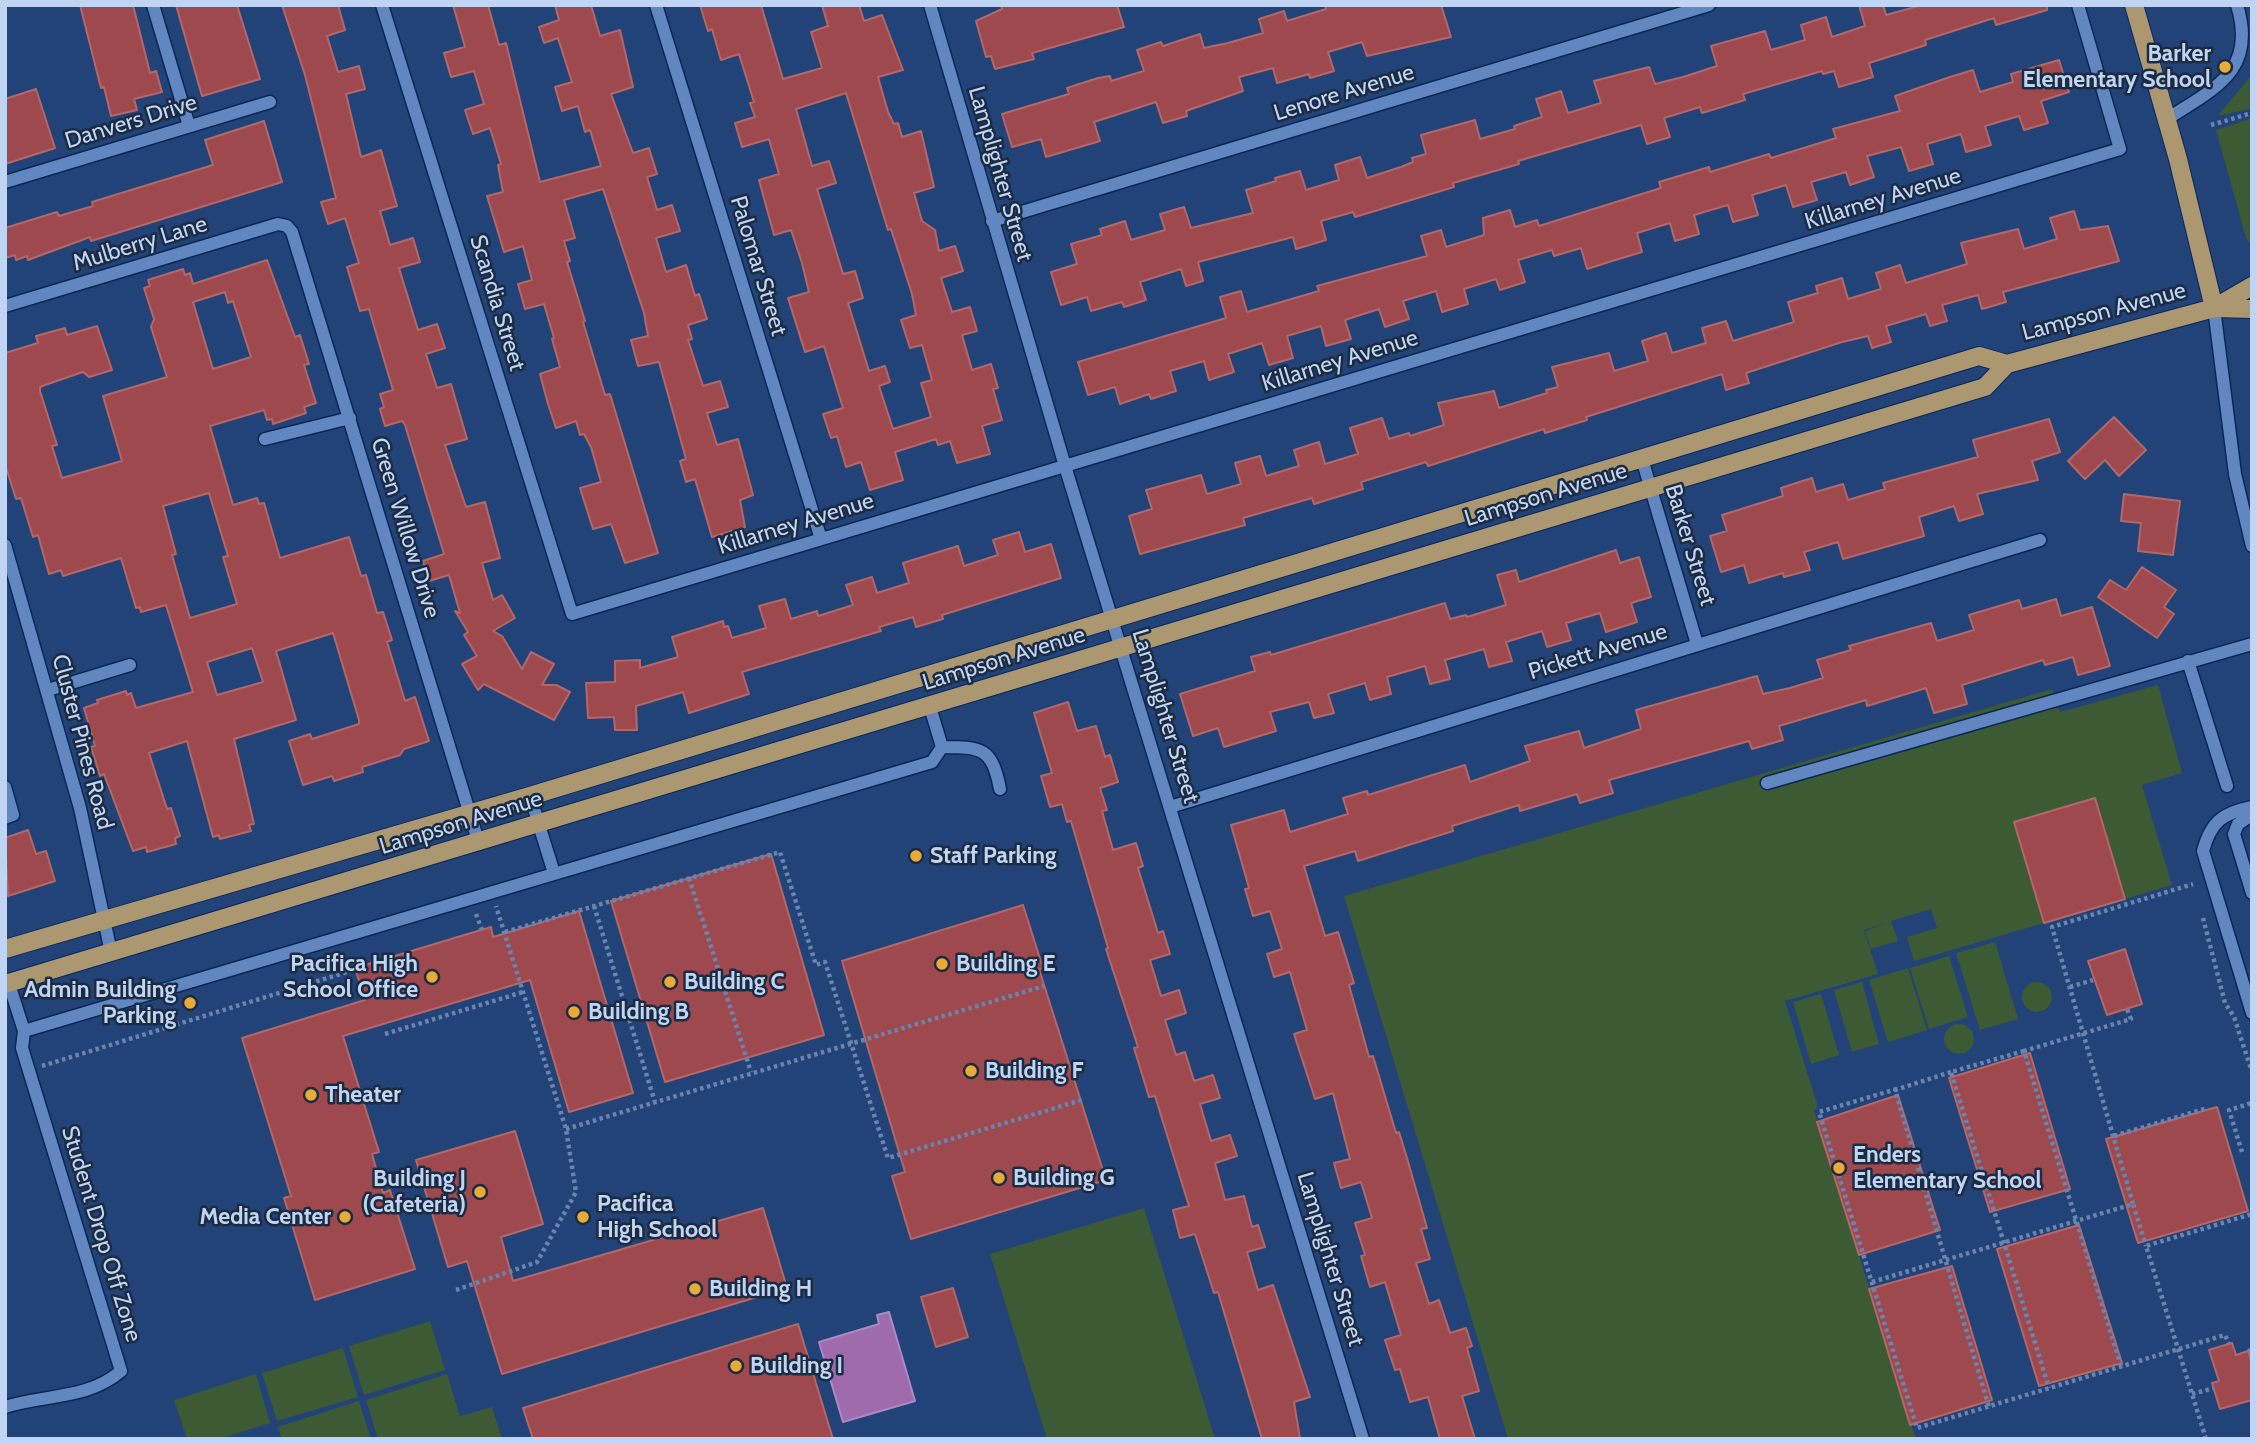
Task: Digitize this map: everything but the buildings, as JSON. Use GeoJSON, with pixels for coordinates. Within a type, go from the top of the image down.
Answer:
{"type":"FeatureCollection","features":[{"type":"Feature","properties":{"kind":"main road"},"geometry":{"type":"LineString","coordinates":[[2134,5],[2167,119],[2214,308]]}},
{"type":"Feature","properties":{"kind":"main road","name":"Lampson Avenue"},"geometry":{"type":"LineString","coordinates":[[5,949],[530,796],[1979,356],[2007,364],[2214,308],[2252,286]]}},
{"type":"Feature","properties":{"kind":"main road","name":"Lampson Avenue"},"geometry":{"type":"LineString","coordinates":[[2214,308],[2252,309]]}},
{"type":"Feature","properties":{"kind":"main road","name":"Lampson Avenue"},"geometry":{"type":"LineString","coordinates":[[7,984],[479,844],[1985,387],[2007,364]]}},
{"type":"Feature","properties":{"kind":"street"},"geometry":{"type":"LineString","coordinates":[[153,5],[189,126]]}},
{"type":"Feature","properties":{"kind":"street","name":"Scandia Street"},"geometry":{"type":"LineString","coordinates":[[382,5],[572,614]]}},
{"type":"Feature","properties":{"kind":"street","name":"Palomar Street"},"geometry":{"type":"LineString","coordinates":[[656,5],[821,539]]}},
{"type":"Feature","properties":{"kind":"street","name":"Lamplighter Street"},"geometry":{"type":"LineString","coordinates":[[930,5],[1065,466],[1363,1439]]}},
{"type":"Feature","properties":{"kind":"street","name":"Lenore Avenue"},"geometry":{"type":"LineString","coordinates":[[992,221],[1709,5]]}},
{"type":"Feature","properties":{"kind":"street","name":"Killarney Avenue"},"geometry":{"type":"LineString","coordinates":[[572,614],[2120,149],[2078,5]]}},
{"type":"Feature","properties":{"kind":"street"},"geometry":{"type":"LineString","coordinates":[[2167,119],[2212,90],[2231,73],[2240,58],[2244,39],[2237,5]]}},
{"type":"Feature","properties":{"kind":"street","name":"Danvers Drive"},"geometry":{"type":"LineString","coordinates":[[5,182],[270,102]]}},
{"type":"Feature","properties":{"kind":"street","name":"Mulberry Lane"},"geometry":{"type":"LineString","coordinates":[[5,306],[278,224],[288,226]]}},
{"type":"Feature","properties":{"kind":"street","name":"Green Willow Drive"},"geometry":{"type":"LineString","coordinates":[[288,226],[479,844]]}},
{"type":"Feature","properties":{"kind":"street"},"geometry":{"type":"LineString","coordinates":[[2214,308],[2235,474],[2251,543]]}},
{"type":"Feature","properties":{"kind":"street"},"geometry":{"type":"LineString","coordinates":[[265,439],[349,418]]}},
{"type":"Feature","properties":{"kind":"street","name":"Barker Street"},"geometry":{"type":"LineString","coordinates":[[1642,459],[1698,644]]}},
{"type":"Feature","properties":{"kind":"street","name":"Pickett Avenue"},"geometry":{"type":"LineString","coordinates":[[1170,807],[2040,540]]}},
{"type":"Feature","properties":{"kind":"street","name":"Cluster Pines Road"},"geometry":{"type":"LineString","coordinates":[[5,545],[48,690],[79,808],[111,952]]}},
{"type":"Feature","properties":{"kind":"street"},"geometry":{"type":"LineString","coordinates":[[1767,783],[2252,644]]}},
{"type":"Feature","properties":{"kind":"street"},"geometry":{"type":"LineString","coordinates":[[2189,661],[2227,786]]}},
{"type":"Feature","properties":{"kind":"street"},"geometry":{"type":"LineString","coordinates":[[48,690],[130,665]]}},
{"type":"Feature","properties":{"kind":"street"},"geometry":{"type":"LineString","coordinates":[[930,707],[942,747]]}},
{"type":"Feature","properties":{"kind":"street"},"geometry":{"type":"LineString","coordinates":[[942,747],[978,748],[988,755],[995,765],[1000,789]]}},
{"type":"Feature","properties":{"kind":"street"},"geometry":{"type":"LineString","coordinates":[[24,1031],[932,762],[942,747]]}},
{"type":"Feature","properties":{"kind":"street"},"geometry":{"type":"LineString","coordinates":[[5,786],[9,816]]}},
{"type":"Feature","properties":{"kind":"street"},"geometry":{"type":"LineString","coordinates":[[530,796],[554,873]]}},
{"type":"Feature","properties":{"kind":"street"},"geometry":{"type":"LineString","coordinates":[[2252,807],[2228,812],[2217,822],[2203,851],[2252,1013]]}},
{"type":"Feature","properties":{"kind":"street"},"geometry":{"type":"LineString","coordinates":[[2252,815],[2238,824],[2234,834],[2252,892]]}},
{"type":"Feature","properties":{"kind":"street","name":"Student Drop Off Zone"},"geometry":{"type":"LineString","coordinates":[[5,1407],[35,1397],[57,1399],[105,1384],[121,1371],[22,1048],[24,1031],[7,984]]}},
{"type":"Feature","properties":{"kind":"path"},"geometry":{"type":"LineString","coordinates":[[2211,125],[2252,113]]}},
{"type":"Feature","properties":{"kind":"path"},"geometry":{"type":"LineString","coordinates":[[505,932],[780,852],[816,965],[825,962],[888,1158],[1085,1099]]}},
{"type":"Feature","properties":{"kind":"path"},"geometry":{"type":"LineString","coordinates":[[689,878],[751,1072]]}},
{"type":"Feature","properties":{"kind":"path"},"geometry":{"type":"LineString","coordinates":[[2193,884],[2052,927],[2133,1204],[2206,1439]]}},
{"type":"Feature","properties":{"kind":"path"},"geometry":{"type":"LineString","coordinates":[[456,1290],[537,1262],[576,1192],[566,1129],[491,892]]}},
{"type":"Feature","properties":{"kind":"path"},"geometry":{"type":"LineString","coordinates":[[594,906],[655,1102]]}},
{"type":"Feature","properties":{"kind":"path"},"geometry":{"type":"LineString","coordinates":[[463,918],[496,908]]}},
{"type":"Feature","properties":{"kind":"path"},"geometry":{"type":"LineString","coordinates":[[477,914],[482,930]]}},
{"type":"Feature","properties":{"kind":"path"},"geometry":{"type":"LineString","coordinates":[[29,1070],[347,972],[343,954],[356,950]]}},
{"type":"Feature","properties":{"kind":"path"},"geometry":{"type":"LineString","coordinates":[[2070,988],[2093,980]]}},
{"type":"Feature","properties":{"kind":"path"},"geometry":{"type":"LineString","coordinates":[[566,1129],[1044,986]]}},
{"type":"Feature","properties":{"kind":"path"},"geometry":{"type":"LineString","coordinates":[[385,1034],[523,992]]}},
{"type":"Feature","properties":{"kind":"path"},"geometry":{"type":"LineString","coordinates":[[2127,1009],[2131,1019],[1819,1112],[1917,1428],[2225,1335],[2229,1344]]}},
{"type":"Feature","properties":{"kind":"path"},"geometry":{"type":"LineString","coordinates":[[2024,1051],[2121,1366]]}},
{"type":"Feature","properties":{"kind":"path"},"geometry":{"type":"LineString","coordinates":[[1951,1072],[2049,1388]]}},
{"type":"Feature","properties":{"kind":"path"},"geometry":{"type":"LineString","coordinates":[[1897,1089],[1944,1260],[1989,1407]]}},
{"type":"Feature","properties":{"kind":"path"},"geometry":{"type":"LineString","coordinates":[[2242,1152],[2229,1110],[2252,1103]]}},
{"type":"Feature","properties":{"kind":"path"},"geometry":{"type":"LineString","coordinates":[[2114,1136],[2208,1108]]}},
{"type":"Feature","properties":{"kind":"path"},"geometry":{"type":"LineString","coordinates":[[1872,1282],[2133,1204]]}},
{"type":"Feature","properties":{"kind":"path"},"geometry":{"type":"LineString","coordinates":[[2146,1246],[2252,1214]]}},
{"type":"Feature","properties":{"kind":"path"},"geometry":{"type":"LineString","coordinates":[[2192,1394],[2214,1388]]}},
{"type":"Feature","properties":{"kind":"green space"},"geometry":{"type":"Polygon","coordinates":[[[2251,76],[2252,108],[2219,116],[2220,113],[2251,76]]]}},
{"type":"Feature","properties":{"kind":"green space"},"geometry":{"type":"Polygon","coordinates":[[[2252,118],[2252,245],[2246,238],[2216,130],[2252,118]]]}},
{"type":"Feature","properties":{"kind":"green space"},"geometry":{"type":"Polygon","coordinates":[[[2158,685],[2182,773],[2142,785],[2172,885],[2125,899],[2095,799],[2015,822],[2044,923],[1914,961],[1907,937],[1937,928],[1931,909],[1891,921],[1898,941],[1871,949],[1865,931],[1889,922],[1864,930],[1878,974],[1785,1001],[1818,1107],[1814,1110],[1916,1439],[1508,1439],[1344,896],[2052,689],[2060,712],[2158,685]]]}},
{"type":"Feature","properties":{"kind":"green space"},"geometry":{"type":"Polygon","coordinates":[[[1995,942],[2018,1019],[1980,1030],[1956,953],[1995,942]]]}},
{"type":"Feature","properties":{"kind":"green space"},"geometry":{"type":"Polygon","coordinates":[[[1949,956],[1968,1017],[1929,1029],[1910,968],[1949,956]]]}},
{"type":"Feature","properties":{"kind":"green space"},"geometry":{"type":"Polygon","coordinates":[[[1908,968],[1927,1030],[1888,1042],[1869,980],[1908,968]]]}},
{"type":"Feature","properties":{"kind":"green space"},"geometry":{"type":"Polygon","coordinates":[[[1862,982],[1879,1044],[1852,1052],[1834,990],[1862,982]]]}},
{"type":"Feature","properties":{"kind":"green space"},"geometry":{"type":"Polygon","coordinates":[[[2037,982],[2043,983],[2051,991],[2051,1003],[2043,1011],[2037,1012],[2031,1011],[2023,1003],[2022,997],[2023,991],[2031,983],[2037,982]]]}},
{"type":"Feature","properties":{"kind":"green space"},"geometry":{"type":"Polygon","coordinates":[[[1821,994],[1839,1055],[1811,1064],[1793,1002],[1821,994]]]}},
{"type":"Feature","properties":{"kind":"green space"},"geometry":{"type":"Polygon","coordinates":[[[1959,1024],[1965,1025],[1973,1033],[1973,1045],[1965,1053],[1959,1054],[1953,1053],[1945,1045],[1944,1039],[1945,1033],[1953,1025],[1959,1024]]]}},
{"type":"Feature","properties":{"kind":"green space"},"geometry":{"type":"Polygon","coordinates":[[[1144,1208],[1215,1439],[1047,1439],[990,1254],[1144,1208]]]}},
{"type":"Feature","properties":{"kind":"green space"},"geometry":{"type":"Polygon","coordinates":[[[430,1321],[445,1370],[364,1395],[349,1346],[430,1321]]]}},
{"type":"Feature","properties":{"kind":"green space"},"geometry":{"type":"Polygon","coordinates":[[[343,1348],[358,1397],[277,1421],[262,1373],[343,1348]]]}},
{"type":"Feature","properties":{"kind":"green space"},"geometry":{"type":"Polygon","coordinates":[[[256,1374],[270,1423],[219,1439],[187,1439],[174,1400],[256,1374]]]}},
{"type":"Feature","properties":{"kind":"green space"},"geometry":{"type":"Polygon","coordinates":[[[447,1374],[460,1416],[492,1407],[502,1439],[378,1439],[366,1400],[447,1374]]]}},
{"type":"Feature","properties":{"kind":"green space"},"geometry":{"type":"Polygon","coordinates":[[[359,1401],[371,1439],[282,1439],[278,1427],[359,1401]]]}},
{"type":"Feature","properties":{"kind":"shaded area"},"geometry":{"type":"Polygon","coordinates":[[[889,1312],[915,1401],[843,1422],[819,1342],[879,1324],[877,1315],[889,1312]]]}},
{"type":"Feature","properties":{"kind":"place","name":"Barker Elementary School"},"geometry":{"type":"Point","coordinates":[2225,67]}},
{"type":"Feature","properties":{"kind":"place","name":"Staff Parking"},"geometry":{"type":"Point","coordinates":[916,856]}},
{"type":"Feature","properties":{"kind":"place","name":"Building E"},"geometry":{"type":"Point","coordinates":[942,964]}},
{"type":"Feature","properties":{"kind":"place","name":"Pacifica High School Office"},"geometry":{"type":"Point","coordinates":[432,977]}},
{"type":"Feature","properties":{"kind":"place","name":"Building C"},"geometry":{"type":"Point","coordinates":[670,982]}},
{"type":"Feature","properties":{"kind":"place","name":"Admin Building Parking"},"geometry":{"type":"Point","coordinates":[190,1003]}},
{"type":"Feature","properties":{"kind":"place","name":"Building B"},"geometry":{"type":"Point","coordinates":[574,1012]}},
{"type":"Feature","properties":{"kind":"place","name":"Building F"},"geometry":{"type":"Point","coordinates":[971,1071]}},
{"type":"Feature","properties":{"kind":"place","name":"Theater"},"geometry":{"type":"Point","coordinates":[311,1095]}},
{"type":"Feature","properties":{"kind":"place","name":"Enders Elementary School"},"geometry":{"type":"Point","coordinates":[1839,1168]}},
{"type":"Feature","properties":{"kind":"place","name":"Building G"},"geometry":{"type":"Point","coordinates":[999,1178]}},
{"type":"Feature","properties":{"kind":"place","name":"Building J (Cafeteria)"},"geometry":{"type":"Point","coordinates":[480,1192]}},
{"type":"Feature","properties":{"kind":"place","name":"Media Center"},"geometry":{"type":"Point","coordinates":[345,1217]}},
{"type":"Feature","properties":{"kind":"place","name":"Pacifica High School"},"geometry":{"type":"Point","coordinates":[583,1217]}},
{"type":"Feature","properties":{"kind":"place","name":"Building H"},"geometry":{"type":"Point","coordinates":[695,1289]}},
{"type":"Feature","properties":{"kind":"place","name":"Building I"},"geometry":{"type":"Point","coordinates":[736,1366]}}]}
